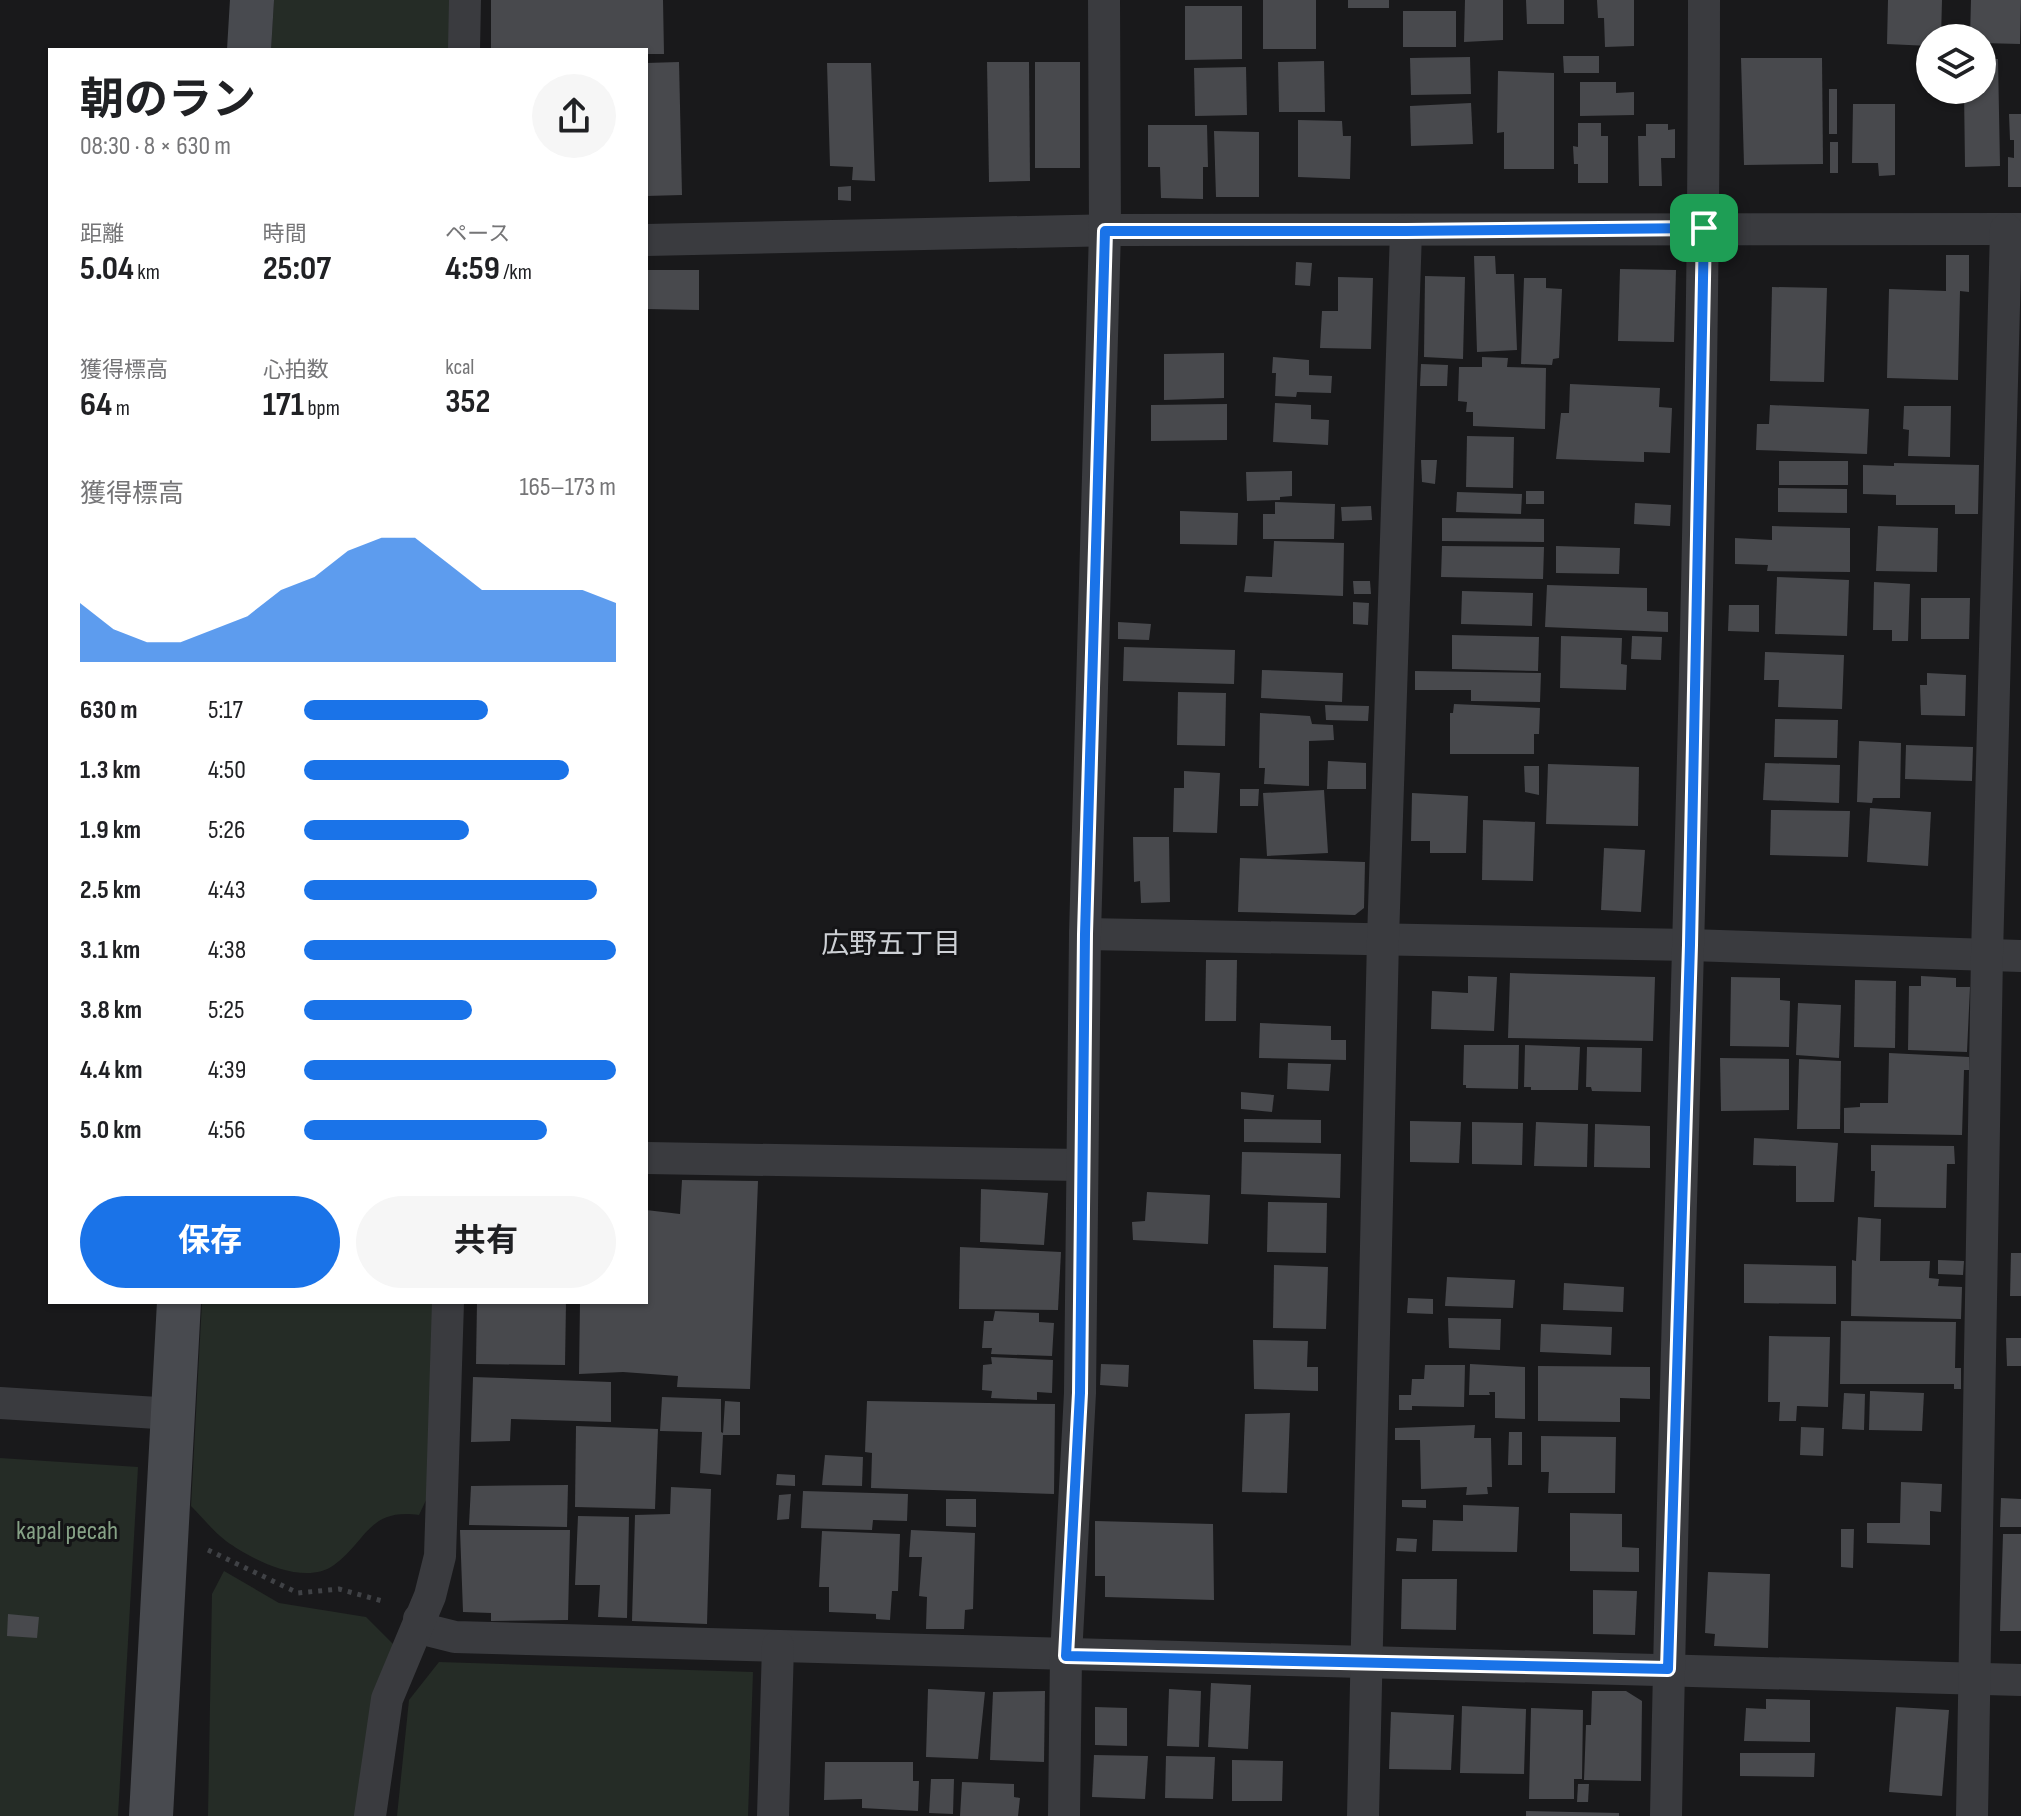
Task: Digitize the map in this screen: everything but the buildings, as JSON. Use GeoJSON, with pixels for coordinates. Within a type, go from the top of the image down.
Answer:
{"type":"FeatureCollection","features":[{"type":"Feature","properties":{"kind":"street"},"geometry":{"type":"LineString","coordinates":[[249,48],[252,0]]}},
{"type":"Feature","properties":{"kind":"street"},"geometry":{"type":"LineString","coordinates":[[464,48],[465,0]]}},
{"type":"Feature","properties":{"kind":"street"},"geometry":{"type":"LineString","coordinates":[[1064,1816],[1066,1656],[1080,1393],[1085,934],[1105,231],[1104,0]]}},
{"type":"Feature","properties":{"kind":"street"},"geometry":{"type":"LineString","coordinates":[[1666,1816],[1690,945],[1704,228],[1704,0]]}},
{"type":"Feature","properties":{"kind":"street"},"geometry":{"type":"LineString","coordinates":[[648,240],[1105,231],[2014,229],[1987,955],[1972,1816]]}},
{"type":"Feature","properties":{"kind":"street"},"geometry":{"type":"LineString","coordinates":[[1363,1816],[1383,939],[1406,231]]}},
{"type":"Feature","properties":{"kind":"street"},"geometry":{"type":"LineString","coordinates":[[1085,934],[1690,945],[2021,956]]}},
{"type":"Feature","properties":{"kind":"street"},"geometry":{"type":"LineString","coordinates":[[648,1158],[1081,1165]]}},
{"type":"Feature","properties":{"kind":"street"},"geometry":{"type":"LineString","coordinates":[[151,1816],[179,1304]]}},
{"type":"Feature","properties":{"kind":"street"},"geometry":{"type":"LineString","coordinates":[[370,1816],[387,1699],[430,1596],[440,1556],[448,1304]]}},
{"type":"Feature","properties":{"kind":"street"},"geometry":{"type":"LineString","coordinates":[[0,1403],[173,1414]]}},
{"type":"Feature","properties":{"kind":"street"},"geometry":{"type":"LineString","coordinates":[[419,1619],[431,1631],[455,1637],[2021,1680]]}},
{"type":"Feature","properties":{"kind":"street"},"geometry":{"type":"LineString","coordinates":[[773,1816],[778,1646]]}},
{"type":"Feature","properties":{"kind":"path"},"geometry":{"type":"LineString","coordinates":[[166,1543],[204,1548],[298,1593],[339,1589],[378,1598],[419,1619]]}},
{"type":"Feature","properties":{"kind":"green space"},"geometry":{"type":"Polygon","coordinates":[[[274,0],[451,0],[450,48],[271,48],[274,0]]]}},
{"type":"Feature","properties":{"kind":"green space"},"geometry":{"type":"Polygon","coordinates":[[[202,1304],[435,1304],[428,1496],[419,1515],[402,1514],[378,1521],[334,1565],[308,1573],[278,1568],[237,1548],[217,1533],[191,1506],[202,1304]]]}},
{"type":"Feature","properties":{"kind":"green space","name":"kapal pecah"},"geometry":{"type":"Polygon","coordinates":[[[0,1458],[138,1467],[118,1816],[0,1816],[0,1458]]]}},
{"type":"Feature","properties":{"kind":"green space"},"geometry":{"type":"Polygon","coordinates":[[[224,1571],[279,1603],[366,1617],[403,1654],[369,1816],[208,1816],[212,1594],[224,1571]]]}},
{"type":"Feature","properties":{"kind":"green space"},"geometry":{"type":"Polygon","coordinates":[[[439,1662],[753,1672],[748,1816],[397,1816],[409,1700],[439,1662]]]}},
{"type":"Feature","properties":{"kind":"district","name":"広野五丁目"},"geometry":{"type":"Point","coordinates":[891,943]}},
{"type":"Feature","properties":{"kind":"route"},"geometry":{"type":"LineString","coordinates":[[1704,228],[1690,945],[1668,1669],[1066,1656],[1080,1393],[1085,934],[1105,231],[1704,228]]}}]}
